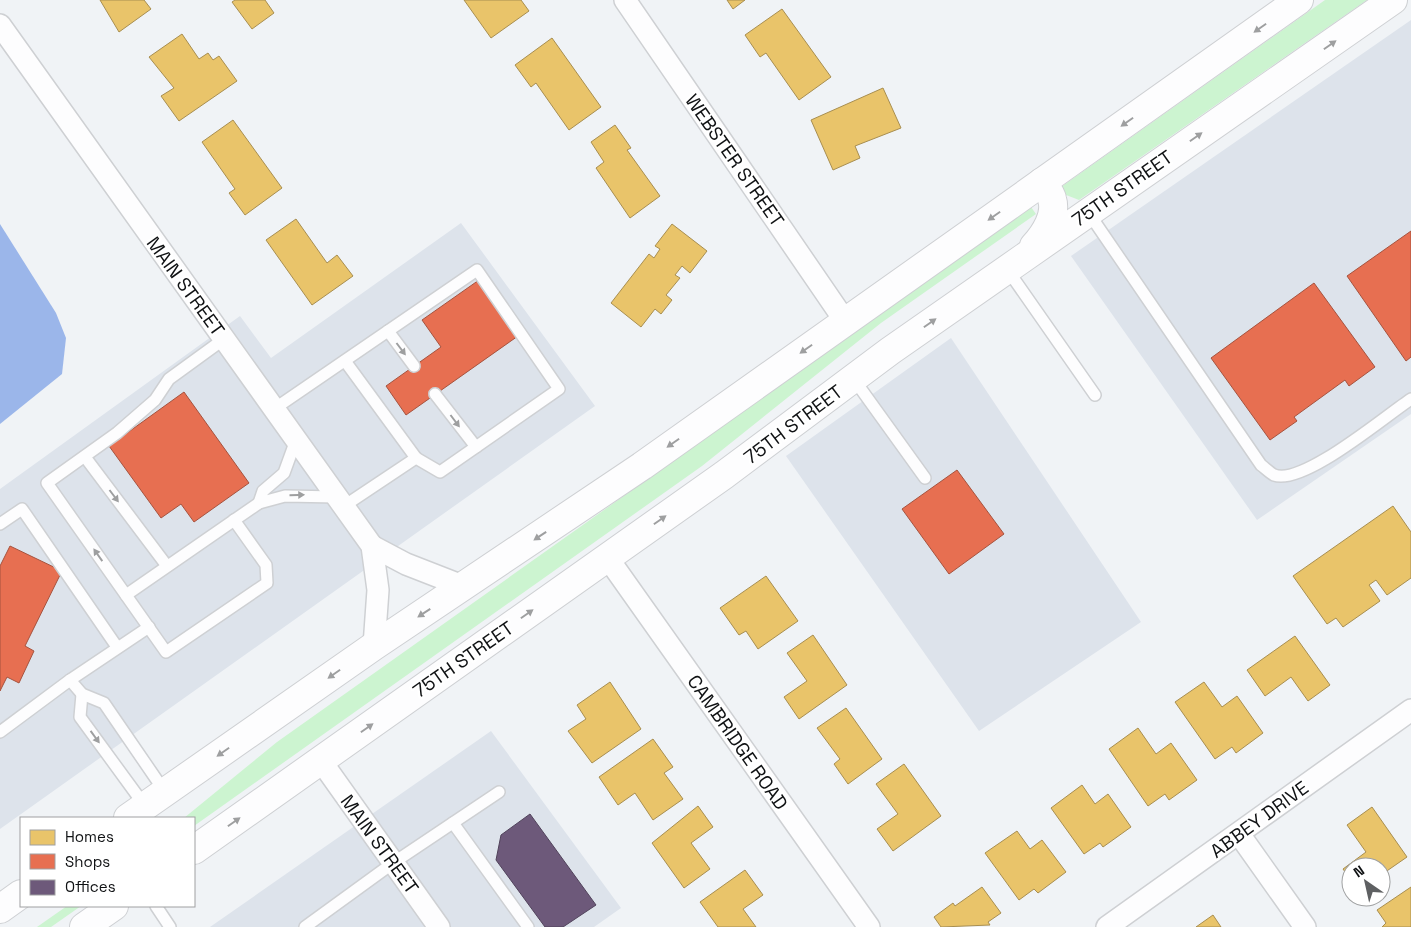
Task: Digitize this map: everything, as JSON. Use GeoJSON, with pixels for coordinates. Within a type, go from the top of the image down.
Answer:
{"type":"FeatureCollection","features":[{"type":"Feature","properties":{"kind":"main road"},"geometry":{"type":"LineString","coordinates":[[146,806],[374,646],[465,587],[642,466],[1300,0]]}},
{"type":"Feature","properties":{"kind":"main road","name":"75TH STREET"},"geometry":{"type":"LineString","coordinates":[[195,849],[724,475],[854,378],[1017,262],[1393,0]]}},
{"type":"Feature","properties":{"kind":"main road"},"geometry":{"type":"LineString","coordinates":[[1017,262],[1042,237],[1052,215],[1052,199],[1042,182]]}},
{"type":"Feature","properties":{"kind":"main road"},"geometry":{"type":"LineString","coordinates":[[0,909],[20,895]]}},
{"type":"Feature","properties":{"kind":"main road"},"geometry":{"type":"LineString","coordinates":[[84,927],[113,907]]}},
{"type":"Feature","properties":{"kind":"street","name":"WEBSTER STREET"},"geometry":{"type":"LineString","coordinates":[[625,0],[846,321]]}},
{"type":"Feature","properties":{"kind":"street","name":"MAIN STREET"},"geometry":{"type":"LineString","coordinates":[[0,26],[372,546],[413,568],[465,587]]}},
{"type":"Feature","properties":{"kind":"street","name":"MAIN STREET"},"geometry":{"type":"LineString","coordinates":[[372,546],[378,590],[374,646]]}},
{"type":"Feature","properties":{"kind":"street","name":"CAMBRIDGE ROAD"},"geometry":{"type":"LineString","coordinates":[[607,557],[869,927]]}},
{"type":"Feature","properties":{"kind":"street","name":"ABBEY DRIVE"},"geometry":{"type":"LineString","coordinates":[[1108,927],[1411,710]]}},
{"type":"Feature","properties":{"kind":"street","name":"MAIN STREET"},"geometry":{"type":"LineString","coordinates":[[321,761],[440,927]]}},
{"type":"Feature","properties":{"kind":"street"},"geometry":{"type":"LineString","coordinates":[[1239,834],[1304,927]]}},
{"type":"Feature","properties":{"kind":"lane"},"geometry":{"type":"LineString","coordinates":[[1088,212],[1262,465],[1274,475],[1292,475],[1313,467],[1411,399]]}},
{"type":"Feature","properties":{"kind":"lane"},"geometry":{"type":"LineString","coordinates":[[1017,262],[1095,395]]}},
{"type":"Feature","properties":{"kind":"lane"},"geometry":{"type":"LineString","coordinates":[[274,410],[345,360],[477,270],[559,389],[440,472],[416,458],[345,360]]}},
{"type":"Feature","properties":{"kind":"lane"},"geometry":{"type":"LineString","coordinates":[[388,331],[414,366]]}},
{"type":"Feature","properties":{"kind":"lane"},"geometry":{"type":"LineString","coordinates":[[224,339],[184,366],[169,380],[148,407],[85,457],[47,483],[166,652],[267,583],[266,565],[234,520]]}},
{"type":"Feature","properties":{"kind":"lane"},"geometry":{"type":"LineString","coordinates":[[854,378],[925,478]]}},
{"type":"Feature","properties":{"kind":"lane"},"geometry":{"type":"LineString","coordinates":[[435,394],[476,447]]}},
{"type":"Feature","properties":{"kind":"lane"},"geometry":{"type":"LineString","coordinates":[[259,503],[263,491],[284,473],[296,440]]}},
{"type":"Feature","properties":{"kind":"lane"},"geometry":{"type":"LineString","coordinates":[[85,457],[167,566]]}},
{"type":"Feature","properties":{"kind":"lane"},"geometry":{"type":"LineString","coordinates":[[126,595],[259,503],[286,496],[340,502],[416,458]]}},
{"type":"Feature","properties":{"kind":"lane"},"geometry":{"type":"LineString","coordinates":[[0,524],[22,510],[117,648]]}},
{"type":"Feature","properties":{"kind":"lane"},"geometry":{"type":"LineString","coordinates":[[0,732],[70,680],[149,627]]}},
{"type":"Feature","properties":{"kind":"lane"},"geometry":{"type":"LineString","coordinates":[[70,680],[82,694],[104,703],[146,806]]}},
{"type":"Feature","properties":{"kind":"lane"},"geometry":{"type":"LineString","coordinates":[[82,694],[80,717],[146,806]]}},
{"type":"Feature","properties":{"kind":"lane"},"geometry":{"type":"LineString","coordinates":[[305,927],[393,863],[499,792]]}},
{"type":"Feature","properties":{"kind":"lane"},"geometry":{"type":"LineString","coordinates":[[453,824],[528,927]]}},
{"type":"Feature","properties":{"kind":"lane"},"geometry":{"type":"LineString","coordinates":[[157,907],[170,927]]}},
{"type":"Feature","properties":{"kind":"shaded area"},"geometry":{"type":"Polygon","coordinates":[[[1411,20],[1411,414],[1257,520],[1071,256],[1411,20]]]}},
{"type":"Feature","properties":{"kind":"shaded area"},"geometry":{"type":"Polygon","coordinates":[[[461,223],[595,406],[0,829],[0,489],[240,316],[271,358],[461,223]]]}},
{"type":"Feature","properties":{"kind":"shaded area"},"geometry":{"type":"Polygon","coordinates":[[[951,338],[1141,622],[979,731],[786,456],[951,338]]]}},
{"type":"Feature","properties":{"kind":"shaded area"},"geometry":{"type":"Polygon","coordinates":[[[491,731],[621,908],[594,927],[210,927],[491,731]]]}},
{"type":"Feature","properties":{"kind":"green space"},"geometry":{"type":"Polygon","coordinates":[[[1325,0],[1367,0],[1079,200],[1061,193],[1061,187],[1325,0]]]}},
{"type":"Feature","properties":{"kind":"green space"},"geometry":{"type":"Polygon","coordinates":[[[1031,207],[1036,214],[881,323],[702,466],[195,825],[195,817],[185,817],[277,742],[1031,207]]]}},
{"type":"Feature","properties":{"kind":"green space"},"geometry":{"type":"Polygon","coordinates":[[[66,907],[80,907],[51,927],[37,927],[66,907]]]}},
{"type":"Feature","properties":{"kind":"water"},"geometry":{"type":"Polygon","coordinates":[[[0,224],[56,313],[66,338],[62,374],[0,424],[0,224]]]}},
{"type":"Feature","properties":{"kind":"building: Homes"},"geometry":{"type":"Polygon","coordinates":[[[100,0],[144,0],[151,9],[119,32],[100,0]]]}},
{"type":"Feature","properties":{"kind":"building: Homes"},"geometry":{"type":"Polygon","coordinates":[[[235,0],[265,0],[274,13],[252,29],[232,2],[235,0]]]}},
{"type":"Feature","properties":{"kind":"building: Homes"},"geometry":{"type":"Polygon","coordinates":[[[464,0],[521,0],[529,11],[491,38],[464,0]]]}},
{"type":"Feature","properties":{"kind":"building: Homes"},"geometry":{"type":"Polygon","coordinates":[[[727,0],[745,0],[733,9],[727,0]]]}},
{"type":"Feature","properties":{"kind":"building: Homes"},"geometry":{"type":"Polygon","coordinates":[[[782,9],[831,77],[799,100],[766,53],[760,57],[745,35],[782,9]]]}},
{"type":"Feature","properties":{"kind":"building: Homes"},"geometry":{"type":"Polygon","coordinates":[[[182,34],[199,59],[208,53],[213,60],[219,56],[237,81],[179,121],[161,96],[174,88],[149,57],[182,34]]]}},
{"type":"Feature","properties":{"kind":"building: Homes"},"geometry":{"type":"Polygon","coordinates":[[[552,38],[601,107],[569,130],[536,83],[531,87],[515,65],[552,38]]]}},
{"type":"Feature","properties":{"kind":"building: Homes"},"geometry":{"type":"Polygon","coordinates":[[[883,88],[901,128],[855,146],[860,158],[833,170],[811,120],[883,88]]]}},
{"type":"Feature","properties":{"kind":"building: Homes"},"geometry":{"type":"Polygon","coordinates":[[[233,120],[282,188],[245,215],[229,193],[235,189],[202,142],[233,120]]]}},
{"type":"Feature","properties":{"kind":"building: Homes"},"geometry":{"type":"Polygon","coordinates":[[[615,125],[631,148],[627,150],[660,196],[630,218],[596,168],[604,162],[591,142],[615,125]]]}},
{"type":"Feature","properties":{"kind":"building: Homes"},"geometry":{"type":"Polygon","coordinates":[[[296,219],[327,263],[337,255],[353,276],[312,305],[266,240],[296,219]]]}},
{"type":"Feature","properties":{"kind":"building: Homes"},"geometry":{"type":"Polygon","coordinates":[[[672,224],[707,251],[690,273],[682,266],[675,275],[680,278],[666,295],[672,300],[661,314],[655,309],[641,327],[611,303],[649,254],[654,258],[660,249],[655,246],[672,224]]]}},
{"type":"Feature","properties":{"kind":"building: Homes"},"geometry":{"type":"Polygon","coordinates":[[[1393,506],[1411,532],[1411,578],[1387,595],[1376,580],[1369,585],[1380,601],[1343,627],[1336,618],[1327,624],[1293,576],[1393,506]]]}},
{"type":"Feature","properties":{"kind":"building: Homes"},"geometry":{"type":"Polygon","coordinates":[[[766,576],[798,621],[758,649],[746,631],[739,635],[720,608],[766,576]]]}},
{"type":"Feature","properties":{"kind":"building: Homes"},"geometry":{"type":"Polygon","coordinates":[[[813,635],[847,685],[799,719],[784,697],[807,681],[787,653],[813,635]]]}},
{"type":"Feature","properties":{"kind":"building: Homes"},"geometry":{"type":"Polygon","coordinates":[[[1295,636],[1330,685],[1308,701],[1291,677],[1265,696],[1247,670],[1295,636]]]}},
{"type":"Feature","properties":{"kind":"building: Homes"},"geometry":{"type":"Polygon","coordinates":[[[610,682],[641,729],[592,763],[568,731],[586,719],[577,705],[610,682]]]}},
{"type":"Feature","properties":{"kind":"building: Homes"},"geometry":{"type":"Polygon","coordinates":[[[1204,682],[1222,707],[1237,696],[1263,733],[1236,753],[1232,747],[1215,759],[1175,702],[1204,682]]]}},
{"type":"Feature","properties":{"kind":"building: Homes"},"geometry":{"type":"Polygon","coordinates":[[[846,708],[882,759],[848,784],[834,764],[840,759],[817,728],[846,708]]]}},
{"type":"Feature","properties":{"kind":"building: Homes"},"geometry":{"type":"Polygon","coordinates":[[[1138,728],[1156,754],[1171,743],[1197,780],[1169,800],[1165,794],[1148,806],[1109,749],[1138,728]]]}},
{"type":"Feature","properties":{"kind":"building: Homes"},"geometry":{"type":"Polygon","coordinates":[[[653,739],[673,767],[664,773],[683,799],[653,820],[635,793],[618,805],[599,777],[653,739]]]}},
{"type":"Feature","properties":{"kind":"building: Homes"},"geometry":{"type":"Polygon","coordinates":[[[904,764],[941,816],[893,851],[877,829],[898,814],[876,784],[904,764]]]}},
{"type":"Feature","properties":{"kind":"building: Homes"},"geometry":{"type":"Polygon","coordinates":[[[1082,785],[1095,804],[1108,794],[1131,827],[1103,847],[1100,843],[1084,854],[1051,808],[1082,785]]]}},
{"type":"Feature","properties":{"kind":"building: Homes"},"geometry":{"type":"Polygon","coordinates":[[[698,806],[713,827],[691,843],[710,869],[684,888],[652,843],[698,806]]]}},
{"type":"Feature","properties":{"kind":"building: Homes"},"geometry":{"type":"Polygon","coordinates":[[[1372,807],[1407,857],[1391,868],[1391,857],[1359,857],[1366,852],[1347,825],[1372,807]]]}},
{"type":"Feature","properties":{"kind":"building: Homes"},"geometry":{"type":"Polygon","coordinates":[[[1017,831],[1030,849],[1042,840],[1066,872],[1038,893],[1034,889],[1019,900],[985,853],[1017,831]]]}},
{"type":"Feature","properties":{"kind":"building: Homes"},"geometry":{"type":"Polygon","coordinates":[[[745,870],[763,895],[743,909],[756,927],[718,927],[700,902],[745,870]]]}},
{"type":"Feature","properties":{"kind":"building: Homes"},"geometry":{"type":"Polygon","coordinates":[[[982,887],[1001,913],[988,922],[990,925],[941,927],[934,917],[953,903],[955,906],[982,887]]]}},
{"type":"Feature","properties":{"kind":"building: Homes"},"geometry":{"type":"Polygon","coordinates":[[[1411,887],[1411,927],[1382,927],[1386,923],[1377,910],[1381,907],[1391,907],[1391,901],[1411,887]]]}},
{"type":"Feature","properties":{"kind":"building: Homes"},"geometry":{"type":"Polygon","coordinates":[[[1213,915],[1221,927],[1196,927],[1213,915]]]}},
{"type":"Feature","properties":{"kind":"building: Shops"},"geometry":{"type":"Polygon","coordinates":[[[1411,231],[1411,357],[1406,361],[1347,276],[1411,231]]]}},
{"type":"Feature","properties":{"kind":"building: Shops"},"geometry":{"type":"Polygon","coordinates":[[[479,280],[518,336],[406,415],[386,386],[441,347],[422,320],[479,280]]]}},
{"type":"Feature","properties":{"kind":"building: Shops"},"geometry":{"type":"Polygon","coordinates":[[[1314,283],[1375,367],[1349,386],[1345,380],[1294,417],[1297,421],[1270,440],[1211,358],[1314,283]]]}},
{"type":"Feature","properties":{"kind":"building: Shops"},"geometry":{"type":"Polygon","coordinates":[[[184,392],[249,483],[194,522],[181,504],[161,518],[109,446],[184,392]]]}},
{"type":"Feature","properties":{"kind":"building: Shops"},"geometry":{"type":"Polygon","coordinates":[[[957,470],[1004,534],[949,574],[902,509],[957,470]]]}},
{"type":"Feature","properties":{"kind":"building: Shops"},"geometry":{"type":"Polygon","coordinates":[[[10,546],[62,571],[25,646],[34,651],[19,683],[7,677],[0,691],[0,566],[10,546]]]}},
{"type":"Feature","properties":{"kind":"building: Offices"},"geometry":{"type":"Polygon","coordinates":[[[530,814],[596,905],[563,927],[545,927],[496,860],[501,835],[530,814]]]}}]}
